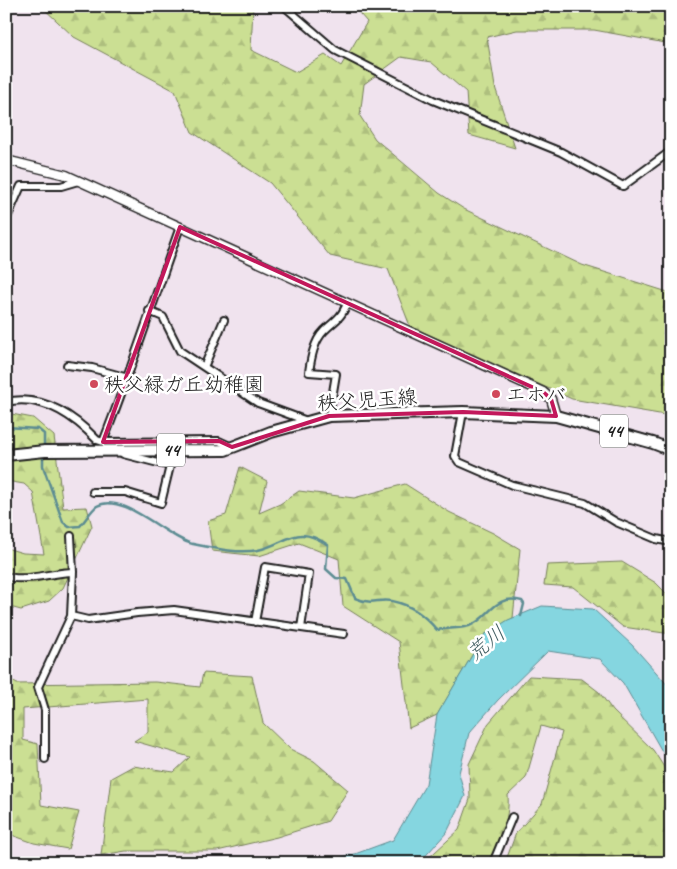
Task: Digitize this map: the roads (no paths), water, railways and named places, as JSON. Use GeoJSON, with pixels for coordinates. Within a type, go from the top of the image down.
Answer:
{"type":"FeatureCollection","features":[{"type":"Feature","properties":{"kind":"main road","name":"秩父児玉線"},"geometry":{"type":"LineString","coordinates":[[6,455],[45,451],[225,450],[272,432],[330,416],[463,412],[556,416],[636,438],[671,450]]}},
{"type":"Feature","properties":{"kind":"street"},"geometry":{"type":"LineString","coordinates":[[284,6],[335,50],[433,100],[561,152],[623,186],[671,151]]}},
{"type":"Feature","properties":{"kind":"street"},"geometry":{"type":"LineString","coordinates":[[6,160],[66,175],[543,392],[551,399],[556,416]]}},
{"type":"Feature","properties":{"kind":"street"},"geometry":{"type":"LineString","coordinates":[[6,220],[20,186],[62,186],[78,181]]}},
{"type":"Feature","properties":{"kind":"street"},"geometry":{"type":"LineString","coordinates":[[103,442],[128,378],[149,311],[180,227]]}},
{"type":"Feature","properties":{"kind":"street"},"geometry":{"type":"LineString","coordinates":[[330,416],[336,374],[309,372],[312,352],[323,332],[340,319],[346,304]]}},
{"type":"Feature","properties":{"kind":"street"},"geometry":{"type":"LineString","coordinates":[[149,311],[163,317],[180,351],[258,403],[308,421]]}},
{"type":"Feature","properties":{"kind":"street"},"geometry":{"type":"LineString","coordinates":[[204,367],[224,320]]}},
{"type":"Feature","properties":{"kind":"street"},"geometry":{"type":"LineString","coordinates":[[67,365],[92,368],[128,378]]}},
{"type":"Feature","properties":{"kind":"street"},"geometry":{"type":"LineString","coordinates":[[6,402],[36,400],[53,406],[78,423],[97,440],[103,442],[219,441],[232,448]]}},
{"type":"Feature","properties":{"kind":"street"},"geometry":{"type":"LineString","coordinates":[[463,412],[455,456],[459,462],[512,486],[585,503],[616,522],[656,539],[671,542]]}},
{"type":"Feature","properties":{"kind":"street"},"geometry":{"type":"LineString","coordinates":[[93,492],[126,492],[161,503],[170,466],[113,451]]}},
{"type":"Feature","properties":{"kind":"street"},"geometry":{"type":"LineString","coordinates":[[45,759],[45,710],[38,687],[71,616],[73,572],[71,536]]}},
{"type":"Feature","properties":{"kind":"street"},"geometry":{"type":"LineString","coordinates":[[255,622],[265,567],[309,574],[301,628]]}},
{"type":"Feature","properties":{"kind":"street"},"geometry":{"type":"LineString","coordinates":[[6,576],[30,578],[54,572],[73,572]]}},
{"type":"Feature","properties":{"kind":"street"},"geometry":{"type":"LineString","coordinates":[[71,616],[88,620],[174,610],[344,634]]}},
{"type":"Feature","properties":{"kind":"street"},"geometry":{"type":"LineString","coordinates":[[493,863],[512,817]]}},
{"type":"Feature","properties":{"kind":"water","name":"荒川"},"geometry":{"type":"Polygon","coordinates":[[[542,606],[593,609],[632,645],[671,689],[671,767],[623,683],[600,659],[548,651],[498,700],[469,733],[459,773],[465,796],[447,832],[419,863],[317,863],[355,854],[393,840],[426,784],[437,715],[484,635],[508,620],[542,606]]]}},
{"type":"Feature","properties":{"kind":"waterway"},"geometry":{"type":"LineString","coordinates":[[6,427],[38,429],[44,434],[44,444]]}},
{"type":"Feature","properties":{"kind":"waterway","name":"荒川"},"geometry":{"type":"LineString","coordinates":[[43,458],[43,466],[63,522],[69,527],[80,526],[97,506],[108,503],[132,510],[183,540],[217,549],[234,551],[258,550],[292,537],[308,536],[328,545],[326,569],[336,578],[347,579],[355,598],[371,602],[392,601],[406,605],[428,620],[437,630],[469,626],[476,623],[498,604],[512,599],[522,601],[524,604],[521,616]]}},
{"type":"Feature","properties":{"kind":"place","name":"秩父緑ガ丘幼稚園"},"geometry":{"type":"Point","coordinates":[94,384]}},
{"type":"Feature","properties":{"kind":"place","name":"エホバ"},"geometry":{"type":"Point","coordinates":[496,394]}}]}
